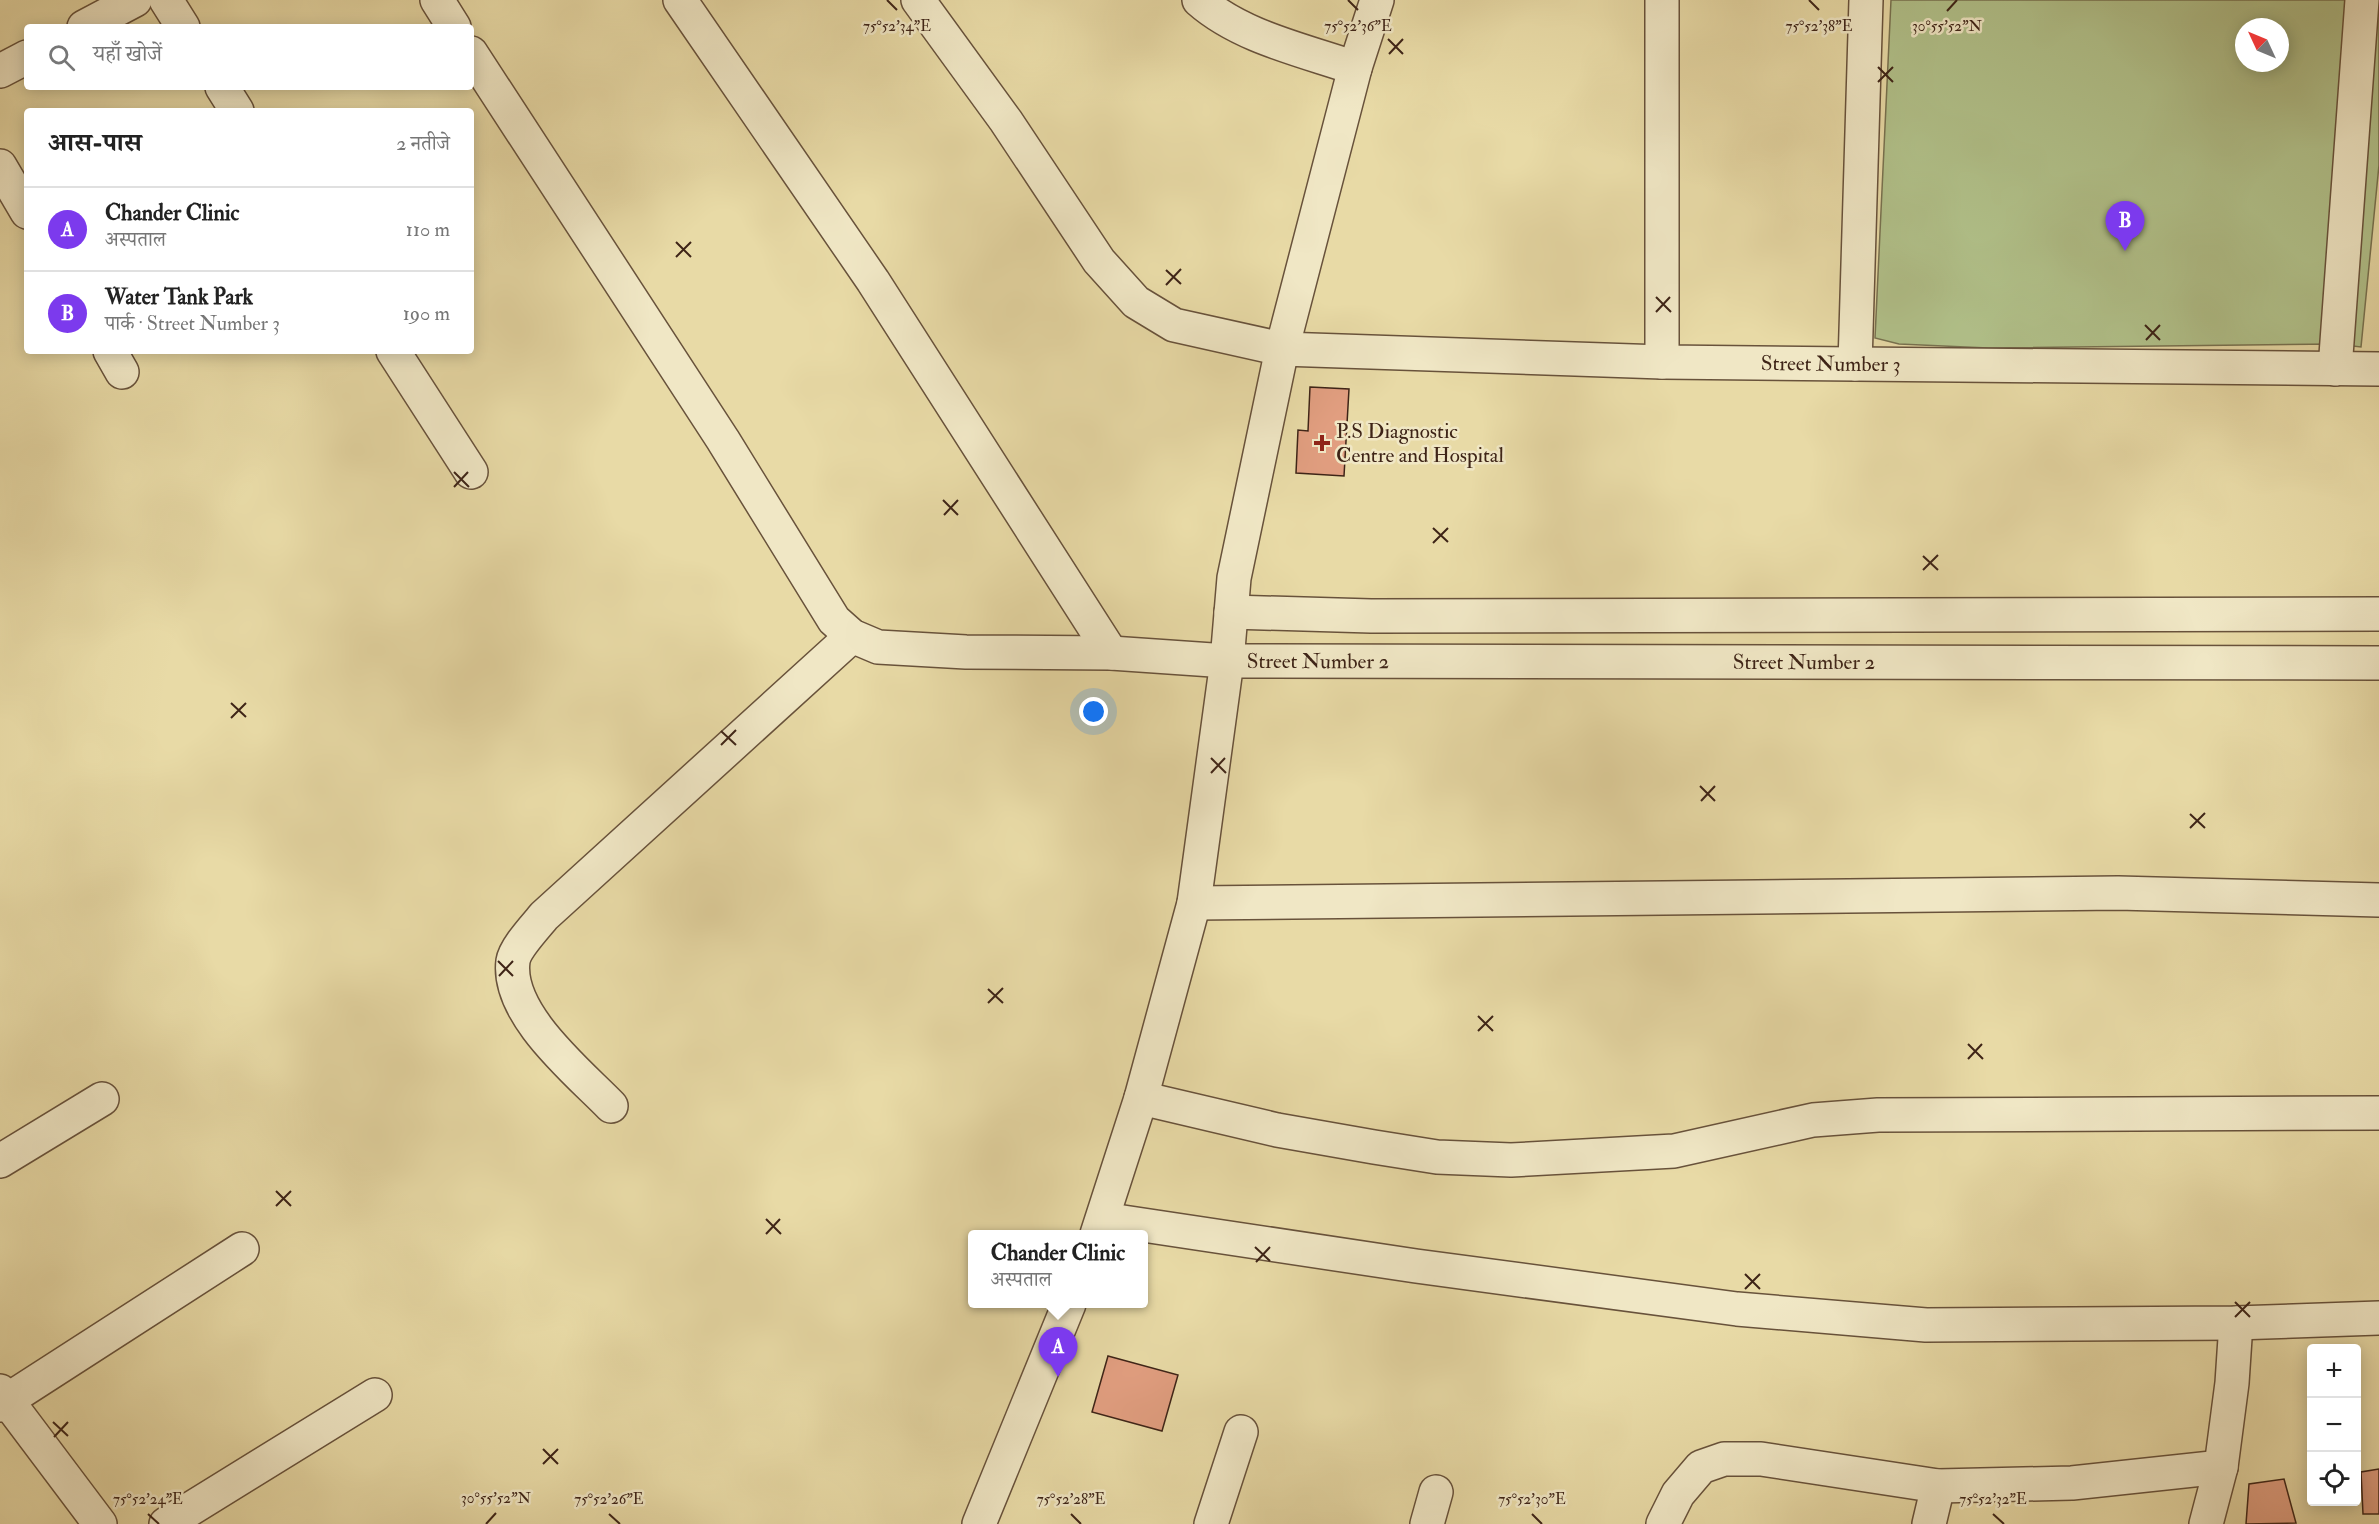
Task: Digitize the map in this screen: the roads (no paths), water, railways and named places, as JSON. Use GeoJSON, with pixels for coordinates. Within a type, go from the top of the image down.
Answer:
{"type":"FeatureCollection","features":[{"type":"Feature","properties":{"kind":"street"},"geometry":{"type":"LineString","coordinates":[[90,24],[135,0]]}},
{"type":"Feature","properties":{"kind":"street"},"geometry":{"type":"LineString","coordinates":[[165,0],[181,24]]}},
{"type":"Feature","properties":{"kind":"street"},"geometry":{"type":"LineString","coordinates":[[437,0],[452,24]]}},
{"type":"Feature","properties":{"kind":"street"},"geometry":{"type":"LineString","coordinates":[[680,0],[873,281],[1111,653]]}},
{"type":"Feature","properties":{"kind":"street","name":"Street Number 3"},"geometry":{"type":"LineString","coordinates":[[918,0],[1006,121],[1099,261],[1136,302],[1174,325],[1282,349],[1662,362],[2379,369]]}},
{"type":"Feature","properties":{"kind":"street"},"geometry":{"type":"LineString","coordinates":[[1199,0],[1212,12],[1254,33],[1355,69]]}},
{"type":"Feature","properties":{"kind":"street"},"geometry":{"type":"LineString","coordinates":[[1124,1230],[1100,1227],[1141,1098],[1194,903],[1227,661],[1234,578],[1282,349],[1355,69],[1377,0]]}},
{"type":"Feature","properties":{"kind":"street"},"geometry":{"type":"LineString","coordinates":[[1662,0],[1662,362]]}},
{"type":"Feature","properties":{"kind":"street"},"geometry":{"type":"LineString","coordinates":[[1855,364],[1866,0]]}},
{"type":"Feature","properties":{"kind":"street"},"geometry":{"type":"LineString","coordinates":[[2335,369],[2362,0]]}},
{"type":"Feature","properties":{"kind":"street"},"geometry":{"type":"LineString","coordinates":[[474,58],[723,440],[834,620],[852,636],[544,916],[513,960],[514,988],[533,1025],[611,1106]]}},
{"type":"Feature","properties":{"kind":"street"},"geometry":{"type":"LineString","coordinates":[[224,90],[235,108]]}},
{"type":"Feature","properties":{"kind":"street"},"geometry":{"type":"LineString","coordinates":[[0,166],[24,207]]}},
{"type":"Feature","properties":{"kind":"street"},"geometry":{"type":"LineString","coordinates":[[395,354],[471,472]]}},
{"type":"Feature","properties":{"kind":"street"},"geometry":{"type":"LineString","coordinates":[[1231,612],[1371,616],[2379,614]]}},
{"type":"Feature","properties":{"kind":"street","name":"Street Number 2"},"geometry":{"type":"LineString","coordinates":[[852,636],[878,647],[966,652],[1111,653],[1227,661],[2379,663]]}},
{"type":"Feature","properties":{"kind":"street"},"geometry":{"type":"LineString","coordinates":[[1194,903],[2118,893],[2379,900]]}},
{"type":"Feature","properties":{"kind":"street"},"geometry":{"type":"LineString","coordinates":[[1141,1098],[1277,1130],[1374,1147],[1437,1157],[1511,1160],[1674,1151],[1813,1120],[1878,1115],[2379,1113]]}},
{"type":"Feature","properties":{"kind":"street"},"geometry":{"type":"LineString","coordinates":[[0,1161],[102,1099]]}},
{"type":"Feature","properties":{"kind":"street"},"geometry":{"type":"LineString","coordinates":[[1148,1233],[1737,1309],[1926,1325],[2236,1323],[2379,1318]]}},
{"type":"Feature","properties":{"kind":"street"},"geometry":{"type":"LineString","coordinates":[[100,1524],[3,1399],[242,1249]]}},
{"type":"Feature","properties":{"kind":"street"},"geometry":{"type":"LineString","coordinates":[[979,1524],[1067,1308]]}},
{"type":"Feature","properties":{"kind":"street"},"geometry":{"type":"LineString","coordinates":[[2206,1524],[2221,1467],[2232,1383],[2236,1323]]}},
{"type":"Feature","properties":{"kind":"street"},"geometry":{"type":"LineString","coordinates":[[166,1524],[375,1395]]}},
{"type":"Feature","properties":{"kind":"street"},"geometry":{"type":"LineString","coordinates":[[1211,1524],[1241,1432]]}},
{"type":"Feature","properties":{"kind":"street"},"geometry":{"type":"LineString","coordinates":[[1663,1524],[1678,1494],[1701,1467],[1724,1459],[1761,1459],[1938,1486],[2072,1483],[2221,1467]]}},
{"type":"Feature","properties":{"kind":"street"},"geometry":{"type":"LineString","coordinates":[[1929,1524],[1938,1486]]}},
{"type":"Feature","properties":{"kind":"street"},"geometry":{"type":"LineString","coordinates":[[1427,1524],[1436,1492]]}},
{"type":"Feature","properties":{"kind":"place","name":"Water Tank Park"},"geometry":{"type":"Point","coordinates":[2125,251]}},
{"type":"Feature","properties":{"kind":"place","name":"P.S Diagnostic Centre and Hospital"},"geometry":{"type":"Point","coordinates":[1322,443]}},
{"type":"Feature","properties":{"kind":"place","name":"Chander Clinic"},"geometry":{"type":"Point","coordinates":[1058,1377]}}]}
